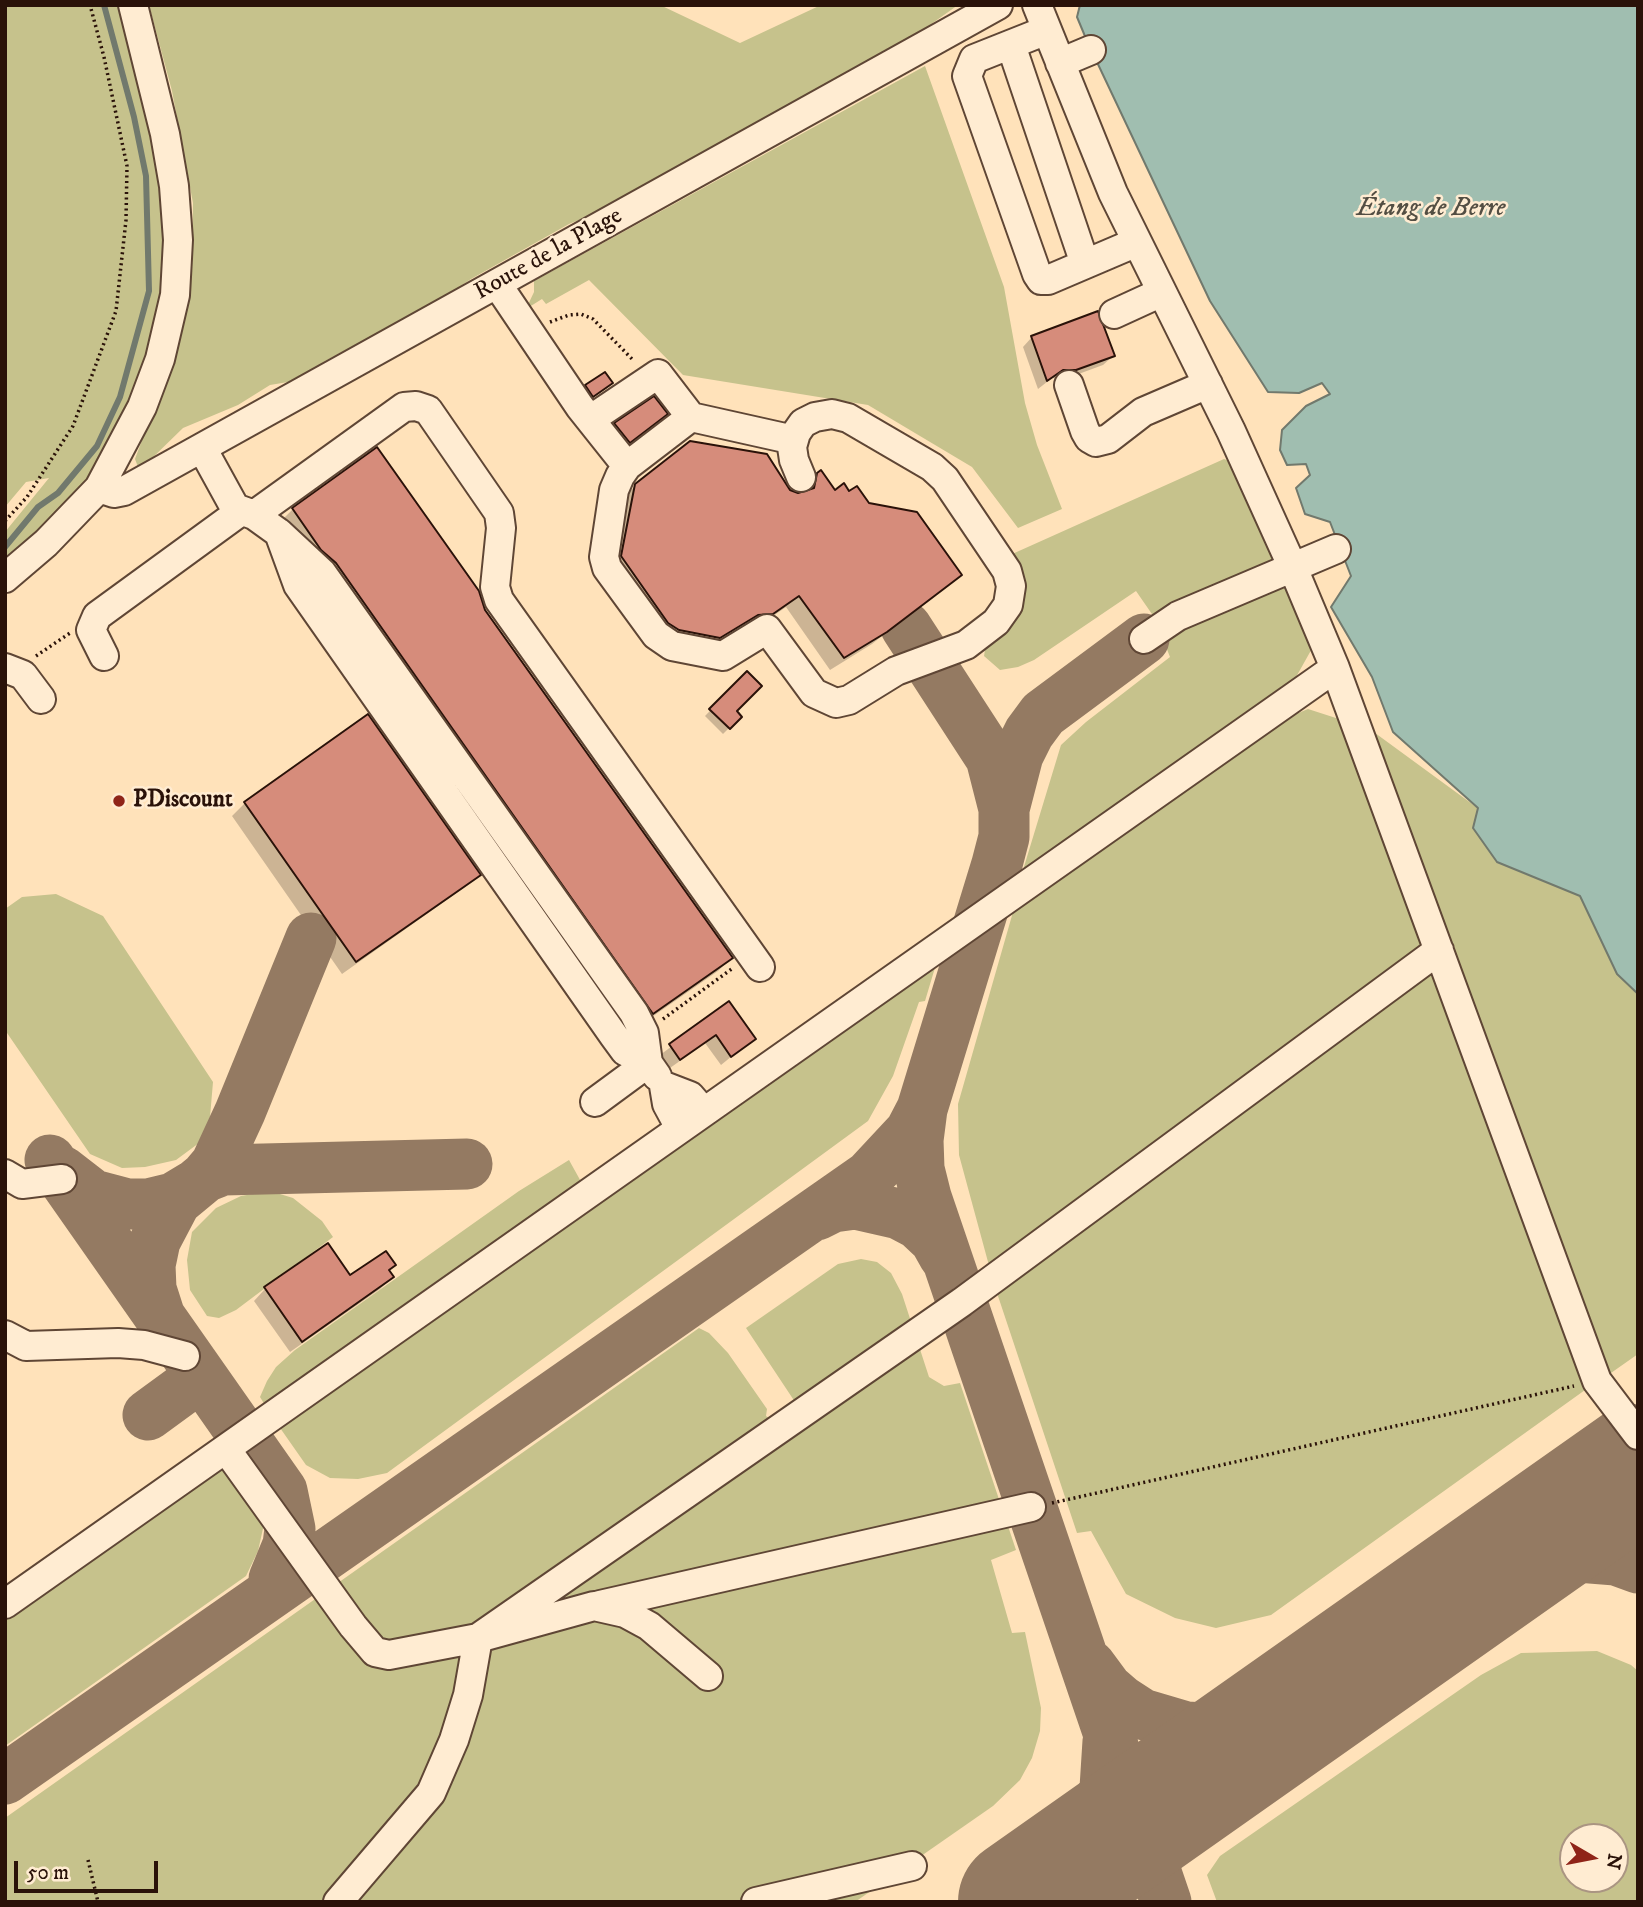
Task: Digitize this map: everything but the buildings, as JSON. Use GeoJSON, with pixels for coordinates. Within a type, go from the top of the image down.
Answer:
{"type":"FeatureCollection","features":[{"type":"Feature","properties":{"kind":"street"},"geometry":{"type":"LineString","coordinates":[[5,578],[46,543],[99,488],[142,407],[160,359],[175,295],[178,240],[174,186],[165,134],[132,5]]}},
{"type":"Feature","properties":{"kind":"street","name":"Route de la Plage"},"geometry":{"type":"LineString","coordinates":[[99,488],[114,494],[124,491],[998,5]]}},
{"type":"Feature","properties":{"kind":"street"},"geometry":{"type":"LineString","coordinates":[[1137,242],[1048,280],[1041,280],[967,76],[974,60],[1011,45],[1042,18],[1113,193],[1208,384],[1293,568],[1335,668],[1597,1381],[1638,1435]]}},
{"type":"Feature","properties":{"kind":"street"},"geometry":{"type":"LineString","coordinates":[[1011,45],[1086,264]]}},
{"type":"Feature","properties":{"kind":"street"},"geometry":{"type":"LineString","coordinates":[[1060,63],[1091,50]]}},
{"type":"Feature","properties":{"kind":"street"},"geometry":{"type":"LineString","coordinates":[[497,284],[627,466]]}},
{"type":"Feature","properties":{"kind":"street"},"geometry":{"type":"LineString","coordinates":[[1114,314],[1162,292]]}},
{"type":"Feature","properties":{"kind":"street"},"geometry":{"type":"LineString","coordinates":[[592,419],[655,375],[662,377],[691,416],[794,440]]}},
{"type":"Feature","properties":{"kind":"street"},"geometry":{"type":"LineString","coordinates":[[1069,385],[1085,431],[1089,438],[1096,442],[1108,439],[1143,412],[1208,384]]}},
{"type":"Feature","properties":{"kind":"street"},"geometry":{"type":"LineString","coordinates":[[104,656],[92,636],[91,624],[96,616],[404,407],[416,405],[428,410],[499,513],[501,527],[495,587],[499,600],[756,961]]}},
{"type":"Feature","properties":{"kind":"street"},"geometry":{"type":"LineString","coordinates":[[691,416],[627,466],[614,489],[604,557],[607,568],[656,635],[672,646],[723,656],[767,629],[814,693],[836,703],[849,700],[896,671],[966,645],[996,622],[1008,605],[1011,586],[1007,571],[945,479],[932,467],[848,418],[832,414],[815,416],[803,423],[794,440],[794,460],[801,477]]}},
{"type":"Feature","properties":{"kind":"street"},"geometry":{"type":"LineString","coordinates":[[202,448],[230,502],[279,533],[322,573],[626,1002],[644,1033],[656,1075],[680,1128]]}},
{"type":"Feature","properties":{"kind":"street"},"geometry":{"type":"LineString","coordinates":[[279,533],[288,563],[306,596],[625,1051],[690,1096],[704,1111]]}},
{"type":"Feature","properties":{"kind":"street"},"geometry":{"type":"LineString","coordinates":[[1144,639],[1178,616],[1335,549]]}},
{"type":"Feature","properties":{"kind":"street"},"geometry":{"type":"LineString","coordinates":[[5,1604],[1335,668]]}},
{"type":"Feature","properties":{"kind":"street"},"geometry":{"type":"LineString","coordinates":[[9,669],[23,675],[41,699]]}},
{"type":"Feature","properties":{"kind":"street"},"geometry":{"type":"LineString","coordinates":[[338,1902],[431,1793],[454,1740],[468,1695],[478,1638],[962,1301],[1438,950]]}},
{"type":"Feature","properties":{"kind":"street"},"geometry":{"type":"LineString","coordinates":[[595,1102],[656,1075]]}},
{"type":"Feature","properties":{"kind":"street"},"geometry":{"type":"LineString","coordinates":[[5,1174],[22,1184],[62,1178]]}},
{"type":"Feature","properties":{"kind":"street"},"geometry":{"type":"LineString","coordinates":[[5,1335],[26,1346],[118,1343],[144,1345],[186,1356]]}},
{"type":"Feature","properties":{"kind":"street"},"geometry":{"type":"LineString","coordinates":[[226,1449],[354,1626],[375,1651],[389,1655],[478,1638],[594,1606],[1031,1507]]}},
{"type":"Feature","properties":{"kind":"street"},"geometry":{"type":"LineString","coordinates":[[594,1606],[625,1614],[649,1626],[708,1676]]}},
{"type":"Feature","properties":{"kind":"street"},"geometry":{"type":"LineString","coordinates":[[756,1902],[912,1866]]}},
{"type":"Feature","properties":{"kind":"path"},"geometry":{"type":"LineString","coordinates":[[5,521],[27,497],[73,426],[116,311],[126,220],[127,166],[90,5]]}},
{"type":"Feature","properties":{"kind":"path"},"geometry":{"type":"LineString","coordinates":[[531,335],[556,318],[581,314],[603,327],[649,379]]}},
{"type":"Feature","properties":{"kind":"path"},"geometry":{"type":"LineString","coordinates":[[9,669],[75,630],[91,624]]}},
{"type":"Feature","properties":{"kind":"path"},"geometry":{"type":"LineString","coordinates":[[644,1033],[756,961]]}},
{"type":"Feature","properties":{"kind":"path"},"geometry":{"type":"LineString","coordinates":[[1031,1507],[1597,1381]]}},
{"type":"Feature","properties":{"kind":"path"},"geometry":{"type":"LineString","coordinates":[[88,1860],[97,1902]]}},
{"type":"Feature","properties":{"kind":"shaded area"},"geometry":{"type":"Polygon","coordinates":[[[5,5],[123,5],[155,135],[168,216],[168,267],[156,337],[134,401],[99,471],[48,526],[5,562],[5,532],[49,478],[26,482],[5,507],[5,5]]]}},
{"type":"Feature","properties":{"kind":"shaded area"},"geometry":{"type":"Polygon","coordinates":[[[149,5],[660,5],[740,43],[821,5],[958,5],[920,32],[907,46],[601,211],[569,224],[471,279],[400,327],[368,338],[325,361],[300,380],[270,385],[238,405],[183,428],[143,467],[138,467],[135,459],[181,336],[192,270],[193,203],[172,91],[149,5]]]}},
{"type":"Feature","properties":{"kind":"shaded area"},"geometry":{"type":"Polygon","coordinates":[[[925,66],[1004,287],[1025,403],[1037,445],[1062,509],[1018,528],[972,467],[868,405],[683,375],[589,280],[546,304],[542,299],[526,309],[534,292],[534,281],[925,66]]]}},
{"type":"Feature","properties":{"kind":"shaded area"},"geometry":{"type":"Polygon","coordinates":[[[1224,459],[1239,465],[1276,555],[1267,567],[1154,617],[1136,591],[1034,660],[1018,667],[1000,670],[984,656],[985,650],[1000,634],[1010,555],[1224,459]]]}},
{"type":"Feature","properties":{"kind":"shaded area"},"geometry":{"type":"Polygon","coordinates":[[[1284,585],[1296,593],[1314,645],[1291,686],[1023,870],[1061,745],[1086,722],[1170,657],[1161,634],[1284,585]]]}},
{"type":"Feature","properties":{"kind":"shaded area"},"geometry":{"type":"Polygon","coordinates":[[[1308,709],[1339,719],[1592,1385],[1271,1615],[1216,1628],[1175,1618],[1126,1594],[1091,1531],[1077,1533],[994,1284],[959,1155],[958,1104],[1015,905],[1284,719],[1308,709]]]}},
{"type":"Feature","properties":{"kind":"shaded area"},"geometry":{"type":"Polygon","coordinates":[[[1371,730],[1479,809],[1497,862],[1580,896],[1617,974],[1638,993],[1638,1354],[1601,1380],[1371,730]]]}},
{"type":"Feature","properties":{"kind":"shaded area"},"geometry":{"type":"Polygon","coordinates":[[[56,894],[103,916],[213,1082],[210,1117],[199,1143],[176,1160],[145,1167],[122,1168],[90,1154],[5,1030],[5,909],[22,897],[56,894]]]}},
{"type":"Feature","properties":{"kind":"shaded area"},"geometry":{"type":"Polygon","coordinates":[[[937,961],[925,1001],[919,1002],[893,1076],[868,1121],[387,1473],[358,1479],[330,1478],[306,1465],[278,1425],[937,961]]]}},
{"type":"Feature","properties":{"kind":"shaded area"},"geometry":{"type":"Polygon","coordinates":[[[569,1160],[584,1187],[268,1410],[260,1397],[267,1381],[276,1367],[295,1350],[519,1191],[569,1160]]]}},
{"type":"Feature","properties":{"kind":"shaded area"},"geometry":{"type":"Polygon","coordinates":[[[270,1191],[293,1198],[322,1221],[333,1237],[236,1310],[219,1318],[207,1316],[190,1290],[187,1260],[192,1232],[216,1208],[241,1196],[270,1191]]]}},
{"type":"Feature","properties":{"kind":"shaded area"},"geometry":{"type":"Polygon","coordinates":[[[861,1259],[877,1262],[891,1273],[902,1294],[929,1377],[944,1386],[960,1383],[1016,1550],[991,1560],[1012,1633],[1025,1632],[1041,1708],[1040,1731],[1032,1758],[1020,1780],[993,1806],[855,1902],[5,1902],[5,1818],[699,1328],[709,1333],[728,1353],[767,1409],[766,1416],[777,1424],[799,1408],[746,1328],[838,1264],[861,1259]]]}},
{"type":"Feature","properties":{"kind":"shaded area"},"geometry":{"type":"Polygon","coordinates":[[[226,1462],[264,1524],[258,1551],[246,1576],[5,1746],[5,1619],[226,1462]]]}},
{"type":"Feature","properties":{"kind":"shaded area"},"geometry":{"type":"Polygon","coordinates":[[[1597,1651],[1631,1665],[1638,1671],[1638,1902],[1217,1902],[1207,1875],[1220,1856],[1481,1675],[1521,1653],[1597,1651]]]}},
{"type":"Feature","properties":{"kind":"water","name":"Étang de Berre"},"geometry":{"type":"Polygon","coordinates":[[[1080,5],[1638,5],[1638,994],[1617,974],[1580,896],[1497,862],[1473,828],[1478,808],[1393,732],[1372,677],[1331,607],[1351,576],[1330,522],[1305,514],[1296,488],[1310,475],[1306,464],[1287,465],[1280,450],[1282,430],[1306,406],[1330,394],[1322,383],[1299,393],[1268,392],[1210,301],[1087,41],[1077,17],[1080,5]]]}},
{"type":"Feature","properties":{"kind":"waterway"},"geometry":{"type":"LineString","coordinates":[[5,547],[38,507],[58,493],[97,446],[120,397],[149,291],[146,176],[134,117],[104,5]]}},
{"type":"Feature","properties":{"kind":"taxiway"},"geometry":{"type":"LineString","coordinates":[[5,1779],[869,1176],[910,1132],[922,1109],[997,864],[1004,837],[1004,809],[991,758],[906,627]]}},
{"type":"Feature","properties":{"kind":"taxiway"},"geometry":{"type":"LineString","coordinates":[[1004,809],[1018,755],[1043,714],[1144,639]]}},
{"type":"Feature","properties":{"kind":"taxiway"},"geometry":{"type":"LineString","coordinates":[[205,1177],[216,1164],[240,1112],[311,938]]}},
{"type":"Feature","properties":{"kind":"taxiway"},"geometry":{"type":"LineString","coordinates":[[922,1109],[918,1140],[919,1169],[926,1197],[1166,1902]]}},
{"type":"Feature","properties":{"kind":"taxiway"},"geometry":{"type":"LineString","coordinates":[[50,1160],[282,1491],[290,1529],[288,1545],[274,1579]]}},
{"type":"Feature","properties":{"kind":"taxiway"},"geometry":{"type":"LineString","coordinates":[[159,1314],[151,1289],[150,1265],[155,1241],[176,1201],[205,1177],[223,1170],[467,1164]]}},
{"type":"Feature","properties":{"kind":"taxiway"},"geometry":{"type":"LineString","coordinates":[[62,1171],[93,1195],[127,1204],[148,1204],[173,1198],[193,1186]]}},
{"type":"Feature","properties":{"kind":"taxiway"},"geometry":{"type":"LineString","coordinates":[[817,1215],[833,1207],[855,1204],[899,1214],[918,1224],[935,1240],[944,1256]]}},
{"type":"Feature","properties":{"kind":"taxiway"},"geometry":{"type":"LineString","coordinates":[[148,1415],[200,1377]]}},
{"type":"Feature","properties":{"kind":"taxiway"},"geometry":{"type":"LineString","coordinates":[[1486,1575],[1540,1560],[1578,1557],[1616,1560],[1638,1568]]}},
{"type":"Feature","properties":{"kind":"taxiway"},"geometry":{"type":"LineString","coordinates":[[1090,1665],[1107,1688],[1142,1714],[1186,1727],[1227,1729],[1247,1726],[1268,1720],[1314,1696]]}},
{"type":"Feature","properties":{"kind":"taxiway"},"geometry":{"type":"LineString","coordinates":[[1030,1896],[1062,1865],[1089,1830],[1105,1788],[1108,1741]]}},
{"type":"Feature","properties":{"kind":"runway"},"geometry":{"type":"LineString","coordinates":[[1022,1902],[1638,1468]]}},
{"type":"Feature","properties":{"kind":"place","name":"PDiscount"},"geometry":{"type":"Point","coordinates":[119,801]}}]}
